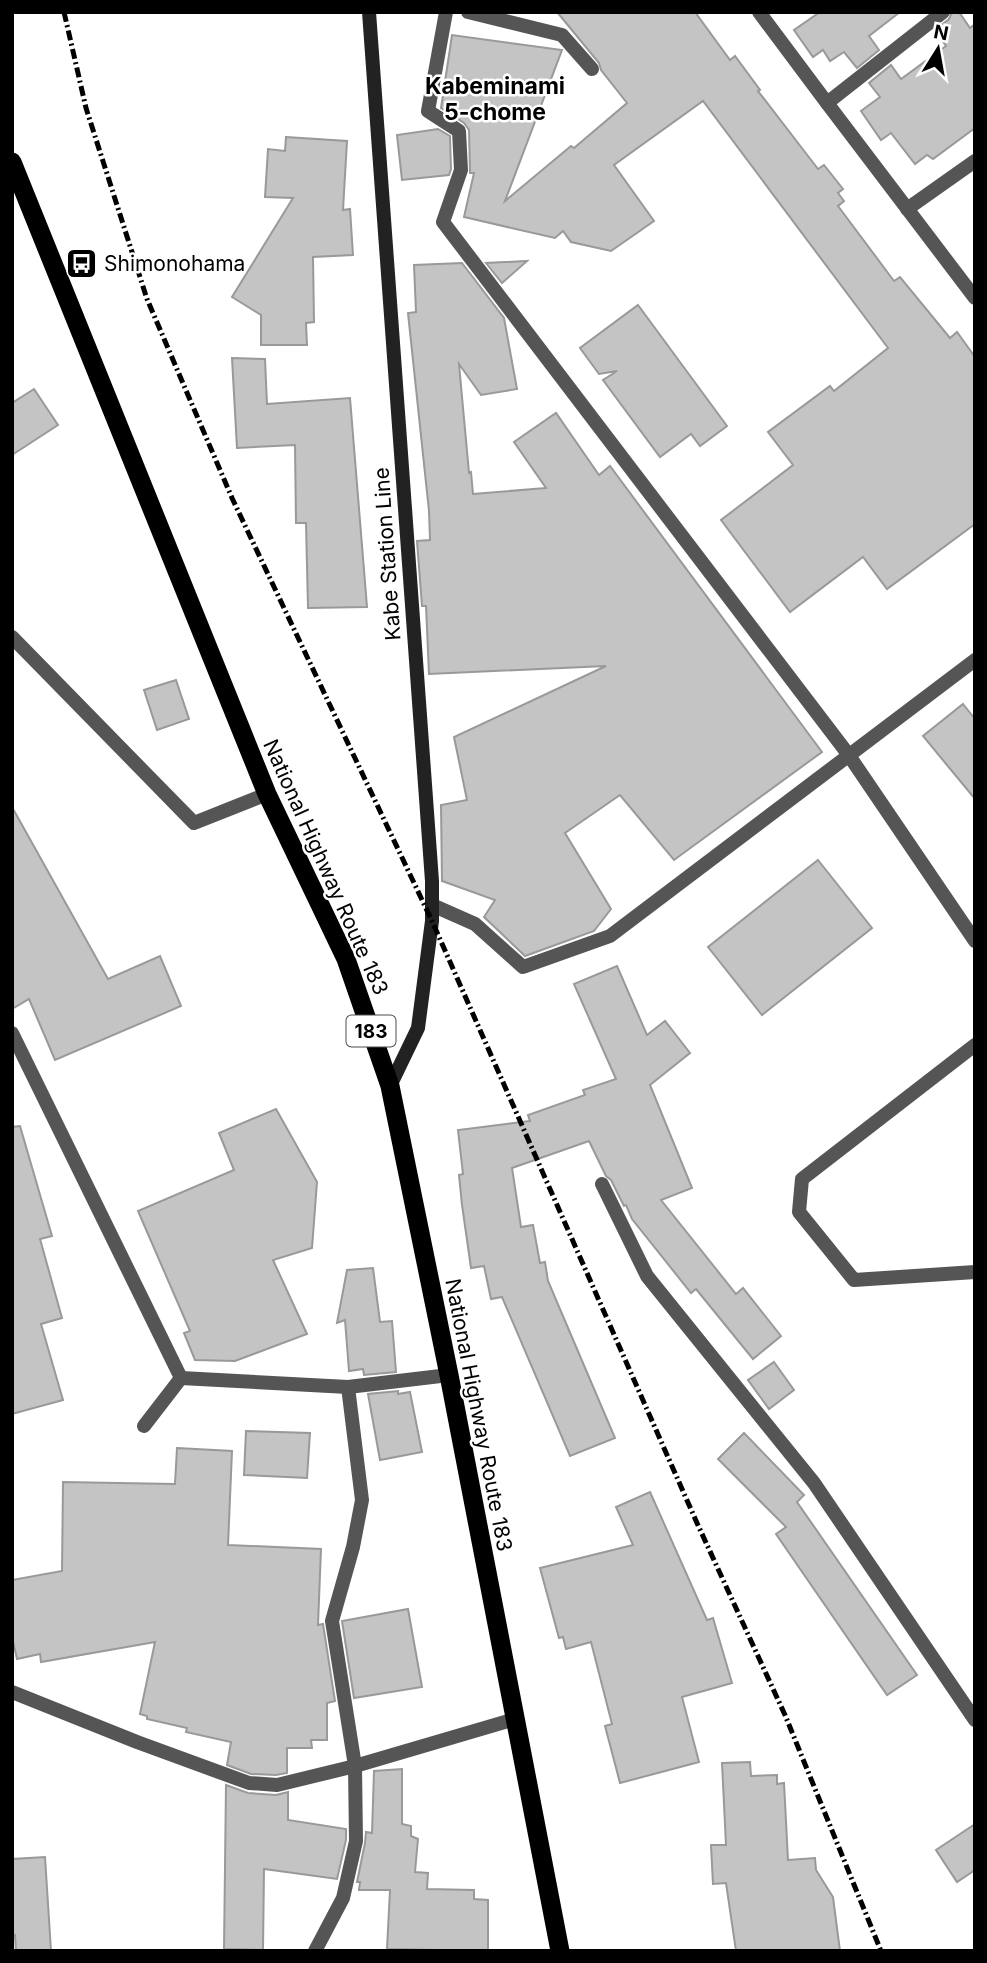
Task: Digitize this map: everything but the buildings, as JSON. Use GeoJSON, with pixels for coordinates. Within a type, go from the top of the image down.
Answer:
{"type":"FeatureCollection","features":[{"type":"Feature","properties":{"kind":"highway","name":"National Highway Route 183"},"geometry":{"type":"LineString","coordinates":[[12,162],[267,794],[346,959],[390,1086],[449,1375],[560,1951]]}},
{"type":"Feature","properties":{"kind":"main road","name":"Kabe Station Line"},"geometry":{"type":"LineString","coordinates":[[369,12],[432,905],[418,1028],[390,1086]]}},
{"type":"Feature","properties":{"kind":"street"},"geometry":{"type":"LineString","coordinates":[[446,12],[428,111],[459,131],[461,170],[443,222],[848,754],[975,941]]}},
{"type":"Feature","properties":{"kind":"street"},"geometry":{"type":"LineString","coordinates":[[468,12],[562,35],[592,69]]}},
{"type":"Feature","properties":{"kind":"street"},"geometry":{"type":"LineString","coordinates":[[759,12],[975,298]]}},
{"type":"Feature","properties":{"kind":"street"},"geometry":{"type":"LineString","coordinates":[[827,103],[943,12]]}},
{"type":"Feature","properties":{"kind":"street"},"geometry":{"type":"LineString","coordinates":[[907,209],[975,161]]}},
{"type":"Feature","properties":{"kind":"street"},"geometry":{"type":"LineString","coordinates":[[12,637],[194,823],[267,794]]}},
{"type":"Feature","properties":{"kind":"street"},"geometry":{"type":"LineString","coordinates":[[432,905],[475,924],[523,967],[610,936],[975,660]]}},
{"type":"Feature","properties":{"kind":"street"},"geometry":{"type":"LineString","coordinates":[[12,1033],[181,1378]]}},
{"type":"Feature","properties":{"kind":"street"},"geometry":{"type":"LineString","coordinates":[[975,1045],[802,1179],[799,1212],[854,1280],[975,1272]]}},
{"type":"Feature","properties":{"kind":"street"},"geometry":{"type":"LineString","coordinates":[[602,1184],[647,1276],[814,1483],[975,1720]]}},
{"type":"Feature","properties":{"kind":"street"},"geometry":{"type":"LineString","coordinates":[[181,1378],[348,1387],[449,1375]]}},
{"type":"Feature","properties":{"kind":"street"},"geometry":{"type":"LineString","coordinates":[[144,1426],[181,1378]]}},
{"type":"Feature","properties":{"kind":"street"},"geometry":{"type":"LineString","coordinates":[[316,1951],[343,1898],[356,1841],[355,1766],[332,1621],[353,1547],[362,1500],[348,1387]]}},
{"type":"Feature","properties":{"kind":"street"},"geometry":{"type":"LineString","coordinates":[[12,1692],[249,1783],[277,1785],[355,1766],[515,1720]]}},
{"type":"Feature","properties":{"kind":"railway"},"geometry":{"type":"LineString","coordinates":[[64,12],[86,108],[147,299],[232,498],[432,921],[697,1523],[785,1715],[881,1951]]}},
{"type":"Feature","properties":{"kind":"place","name":"Shimonohama"},"geometry":{"type":"Point","coordinates":[81,263]}},
{"type":"Feature","properties":{"kind":"district","name":"Kabeminami 5-chome"},"geometry":{"type":"Point","coordinates":[495,99]}}]}
